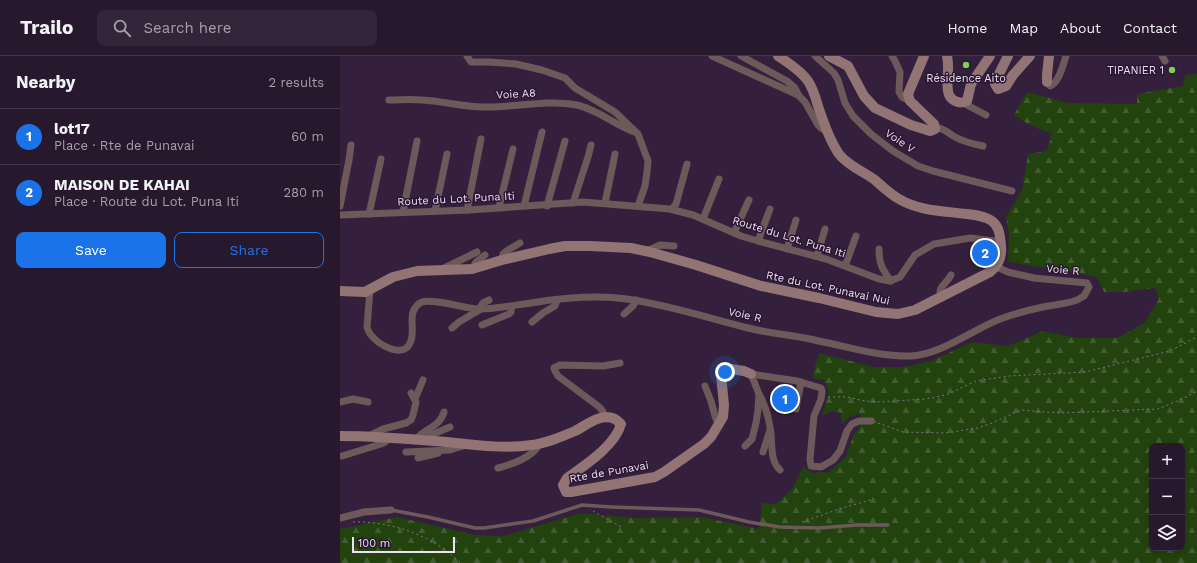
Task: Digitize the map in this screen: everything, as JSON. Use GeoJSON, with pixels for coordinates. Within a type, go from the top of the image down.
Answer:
{"type":"FeatureCollection","features":[{"type":"Feature","properties":{"kind":"main road"},"geometry":{"type":"LineString","coordinates":[[778,56],[793,66],[808,81],[835,147],[844,159],[875,180],[899,199],[912,205],[926,209],[982,216],[996,224],[1000,239],[1001,255],[997,267]]}},
{"type":"Feature","properties":{"kind":"main road"},"geometry":{"type":"LineString","coordinates":[[829,56],[844,60],[851,70],[864,96],[875,108],[897,119],[930,132],[935,127],[931,120],[910,101],[908,94],[924,56]]}},
{"type":"Feature","properties":{"kind":"main road"},"geometry":{"type":"LineString","coordinates":[[947,56],[949,67],[948,91],[950,97],[963,103],[967,101],[968,92],[975,76],[990,56]]}},
{"type":"Feature","properties":{"kind":"main road"},"geometry":{"type":"LineString","coordinates":[[1008,56],[996,80],[996,87],[998,89],[1006,86],[1013,75],[1030,56]]}},
{"type":"Feature","properties":{"kind":"main road"},"geometry":{"type":"LineString","coordinates":[[1047,82],[1049,56]]}},
{"type":"Feature","properties":{"kind":"main road","name":"Rte du Lot. Punavai Nui"},"geometry":{"type":"LineString","coordinates":[[340,291],[360,292],[370,290],[398,275],[417,271],[472,269],[549,249],[576,246],[617,247],[647,251],[761,286],[876,312],[898,314],[909,313],[997,267]]}},
{"type":"Feature","properties":{"kind":"main road","name":"Rte de Punavai"},"geometry":{"type":"LineString","coordinates":[[605,417],[613,418],[621,424],[618,433],[606,448],[567,478],[563,485],[566,492],[633,482],[655,477],[664,472],[704,444],[723,417],[724,405],[722,375],[724,368],[744,371],[751,374]]}},
{"type":"Feature","properties":{"kind":"main road"},"geometry":{"type":"LineString","coordinates":[[340,436],[369,436],[505,447],[540,444],[553,440],[605,417]]}},
{"type":"Feature","properties":{"kind":"street"},"geometry":{"type":"LineString","coordinates":[[467,56],[471,62],[516,64],[542,70],[565,78],[575,88],[616,112],[638,134],[648,160],[648,172],[645,186],[638,206]]}},
{"type":"Feature","properties":{"kind":"street"},"geometry":{"type":"LineString","coordinates":[[712,56],[800,96]]}},
{"type":"Feature","properties":{"kind":"street"},"geometry":{"type":"LineString","coordinates":[[741,56],[787,81],[795,88],[805,102],[818,125],[828,131]]}},
{"type":"Feature","properties":{"kind":"street","name":"Voie V"},"geometry":{"type":"LineString","coordinates":[[815,56],[834,73],[838,80],[847,107],[853,116],[871,134],[893,151],[918,166],[1012,191]]}},
{"type":"Feature","properties":{"kind":"street"},"geometry":{"type":"LineString","coordinates":[[892,56],[896,61],[900,72],[899,92],[902,97],[910,101]]}},
{"type":"Feature","properties":{"kind":"street"},"geometry":{"type":"LineString","coordinates":[[1047,82],[1050,86],[1053,85],[1066,56]]}},
{"type":"Feature","properties":{"kind":"street","name":"Voie A8"},"geometry":{"type":"LineString","coordinates":[[389,100],[423,100],[483,107],[525,104],[577,105],[590,109],[638,134]]}},
{"type":"Feature","properties":{"kind":"street"},"geometry":{"type":"LineString","coordinates":[[963,103],[986,115]]}},
{"type":"Feature","properties":{"kind":"street"},"geometry":{"type":"LineString","coordinates":[[935,127],[942,128],[955,137],[967,142],[983,146]]}},
{"type":"Feature","properties":{"kind":"street"},"geometry":{"type":"LineString","coordinates":[[524,206],[542,132]]}},
{"type":"Feature","properties":{"kind":"street"},"geometry":{"type":"LineString","coordinates":[[467,210],[481,139]]}},
{"type":"Feature","properties":{"kind":"street"},"geometry":{"type":"LineString","coordinates":[[403,212],[416,141]]}},
{"type":"Feature","properties":{"kind":"street"},"geometry":{"type":"LineString","coordinates":[[547,206],[565,141]]}},
{"type":"Feature","properties":{"kind":"street"},"geometry":{"type":"LineString","coordinates":[[340,206],[351,145]]}},
{"type":"Feature","properties":{"kind":"street"},"geometry":{"type":"LineString","coordinates":[[573,204],[591,145]]}},
{"type":"Feature","properties":{"kind":"street"},"geometry":{"type":"LineString","coordinates":[[499,208],[513,149]]}},
{"type":"Feature","properties":{"kind":"street"},"geometry":{"type":"LineString","coordinates":[[436,211],[447,154]]}},
{"type":"Feature","properties":{"kind":"street"},"geometry":{"type":"LineString","coordinates":[[605,203],[616,154]]}},
{"type":"Feature","properties":{"kind":"street"},"geometry":{"type":"LineString","coordinates":[[369,214],[381,159]]}},
{"type":"Feature","properties":{"kind":"street"},"geometry":{"type":"LineString","coordinates":[[672,209],[676,204],[688,164]]}},
{"type":"Feature","properties":{"kind":"street"},"geometry":{"type":"LineString","coordinates":[[703,219],[719,179]]}},
{"type":"Feature","properties":{"kind":"street"},"geometry":{"type":"LineString","coordinates":[[734,233],[750,200]]}},
{"type":"Feature","properties":{"kind":"street","name":"Route du Lot. Puna Iti"},"geometry":{"type":"LineString","coordinates":[[340,215],[605,203],[672,209],[693,214],[734,233],[758,241],[817,256],[879,279],[891,281]]}},
{"type":"Feature","properties":{"kind":"street"},"geometry":{"type":"LineString","coordinates":[[758,241],[770,209]]}},
{"type":"Feature","properties":{"kind":"street"},"geometry":{"type":"LineString","coordinates":[[787,249],[796,220]]}},
{"type":"Feature","properties":{"kind":"street"},"geometry":{"type":"LineString","coordinates":[[817,256],[825,229]]}},
{"type":"Feature","properties":{"kind":"street"},"geometry":{"type":"LineString","coordinates":[[845,266],[856,236]]}},
{"type":"Feature","properties":{"kind":"street"},"geometry":{"type":"LineString","coordinates":[[879,249],[879,262],[891,281],[900,277],[915,254],[934,244],[970,238],[989,240],[1000,239]]}},
{"type":"Feature","properties":{"kind":"street"},"geometry":{"type":"LineString","coordinates":[[502,260],[503,254],[520,243]]}},
{"type":"Feature","properties":{"kind":"street"},"geometry":{"type":"LineString","coordinates":[[647,251],[660,245],[674,246]]}},
{"type":"Feature","properties":{"kind":"street"},"geometry":{"type":"LineString","coordinates":[[440,270],[477,252]]}},
{"type":"Feature","properties":{"kind":"street"},"geometry":{"type":"LineString","coordinates":[[472,269],[476,262],[485,254]]}},
{"type":"Feature","properties":{"kind":"street","name":"Voie R"},"geometry":{"type":"LineString","coordinates":[[370,290],[367,327],[371,336],[379,342],[394,349],[402,350],[411,342],[413,312],[421,302],[432,302],[480,309],[557,300],[607,298],[636,300],[681,310],[750,329],[817,340],[865,351],[910,356],[936,349],[999,320],[1024,311],[1077,300],[1084,296],[1089,287],[1087,284],[1081,282],[1034,278],[1008,272],[997,267]]}},
{"type":"Feature","properties":{"kind":"street"},"geometry":{"type":"LineString","coordinates":[[941,297],[939,292],[940,288],[951,275]]}},
{"type":"Feature","properties":{"kind":"street"},"geometry":{"type":"LineString","coordinates":[[452,328],[480,309],[483,303],[488,300]]}},
{"type":"Feature","properties":{"kind":"street"},"geometry":{"type":"LineString","coordinates":[[532,322],[555,306],[557,300]]}},
{"type":"Feature","properties":{"kind":"street"},"geometry":{"type":"LineString","coordinates":[[624,314],[633,306],[636,300]]}},
{"type":"Feature","properties":{"kind":"street"},"geometry":{"type":"LineString","coordinates":[[482,325],[509,314],[511,312],[510,306]]}},
{"type":"Feature","properties":{"kind":"street"},"geometry":{"type":"LineString","coordinates":[[605,417],[602,410],[598,406],[558,376],[554,368],[560,365],[603,366],[616,365],[620,363]]}},
{"type":"Feature","properties":{"kind":"street"},"geometry":{"type":"LineString","coordinates":[[751,374],[801,382],[821,388],[821,397],[814,416],[810,459],[812,466],[821,467],[833,460],[840,451],[848,428],[852,424],[859,421],[871,421]]}},
{"type":"Feature","properties":{"kind":"street"},"geometry":{"type":"LineString","coordinates":[[751,374],[764,404],[770,427],[774,461],[780,470]]}},
{"type":"Feature","properties":{"kind":"street"},"geometry":{"type":"LineString","coordinates":[[369,436],[383,429],[406,423],[411,420],[416,402],[413,396],[423,380]]}},
{"type":"Feature","properties":{"kind":"street"},"geometry":{"type":"LineString","coordinates":[[796,409],[801,382]]}},
{"type":"Feature","properties":{"kind":"street"},"geometry":{"type":"LineString","coordinates":[[705,386],[718,424]]}},
{"type":"Feature","properties":{"kind":"street"},"geometry":{"type":"LineString","coordinates":[[745,446],[752,439],[756,423],[759,394]]}},
{"type":"Feature","properties":{"kind":"street"},"geometry":{"type":"LineString","coordinates":[[340,402],[353,399],[368,402]]}},
{"type":"Feature","properties":{"kind":"street"},"geometry":{"type":"LineString","coordinates":[[444,412],[440,422],[419,435],[421,440],[450,427]]}},
{"type":"Feature","properties":{"kind":"street"},"geometry":{"type":"LineString","coordinates":[[763,452],[770,427]]}},
{"type":"Feature","properties":{"kind":"street"},"geometry":{"type":"LineString","coordinates":[[342,456],[381,444],[389,438]]}},
{"type":"Feature","properties":{"kind":"street"},"geometry":{"type":"LineString","coordinates":[[418,458],[462,447],[468,444]]}},
{"type":"Feature","properties":{"kind":"street"},"geometry":{"type":"LineString","coordinates":[[498,468],[530,455],[536,451],[540,444]]}},
{"type":"Feature","properties":{"kind":"street"},"geometry":{"type":"LineString","coordinates":[[406,452],[450,450]]}},
{"type":"Feature","properties":{"kind":"street"},"geometry":{"type":"LineString","coordinates":[[340,518],[364,512],[391,510]]}},
{"type":"Feature","properties":{"kind":"lane"},"geometry":{"type":"LineString","coordinates":[[391,510],[475,528],[533,521],[582,505],[699,510],[780,527],[790,526],[819,528],[857,525],[888,526]]}},
{"type":"Feature","properties":{"kind":"path"},"geometry":{"type":"LineString","coordinates":[[821,397],[847,397],[865,401],[880,402],[925,399],[946,395],[976,381],[1009,376],[1085,372],[1170,351],[1197,337]]}},
{"type":"Feature","properties":{"kind":"path"},"geometry":{"type":"LineString","coordinates":[[871,421],[903,432],[945,433],[978,428],[1021,410],[1059,412],[1158,409],[1182,400],[1197,391]]}},
{"type":"Feature","properties":{"kind":"path"},"geometry":{"type":"LineString","coordinates":[[790,526],[842,508],[874,499]]}},
{"type":"Feature","properties":{"kind":"path"},"geometry":{"type":"LineString","coordinates":[[587,505],[593,511],[623,528]]}},
{"type":"Feature","properties":{"kind":"path"},"geometry":{"type":"LineString","coordinates":[[353,522],[377,522],[406,530],[445,549],[461,563]]}},
{"type":"Feature","properties":{"kind":"green space"},"geometry":{"type":"Polygon","coordinates":[[[1197,74],[1197,563],[340,563],[340,529],[397,517],[475,535],[504,536],[581,513],[635,518],[702,517],[759,529],[762,503],[776,504],[793,488],[803,467],[813,473],[829,472],[846,457],[854,434],[860,427],[861,414],[850,416],[841,425],[842,413],[833,411],[822,416],[829,392],[824,380],[812,378],[819,353],[874,367],[904,367],[931,361],[972,342],[1008,346],[1043,331],[1077,338],[1118,338],[1144,323],[1159,299],[1155,288],[1125,292],[1104,292],[1097,277],[1008,261],[1009,234],[1006,217],[1022,190],[1028,154],[1047,151],[1052,134],[1028,124],[1014,115],[1027,92],[1068,103],[1137,104],[1137,94],[1183,86],[1185,75],[1197,74]]]}},
{"type":"Feature","properties":{"kind":"place","name":"Résidence Aito"},"geometry":{"type":"Point","coordinates":[966,65]}},
{"type":"Feature","properties":{"kind":"place","name":"TIPANIER 1"},"geometry":{"type":"Point","coordinates":[1172,70]}},
{"type":"Feature","properties":{"kind":"place","name":"MAISON DE KAHAI"},"geometry":{"type":"Point","coordinates":[985,253]}},
{"type":"Feature","properties":{"kind":"place","name":"lot17"},"geometry":{"type":"Point","coordinates":[785,399]}}]}
